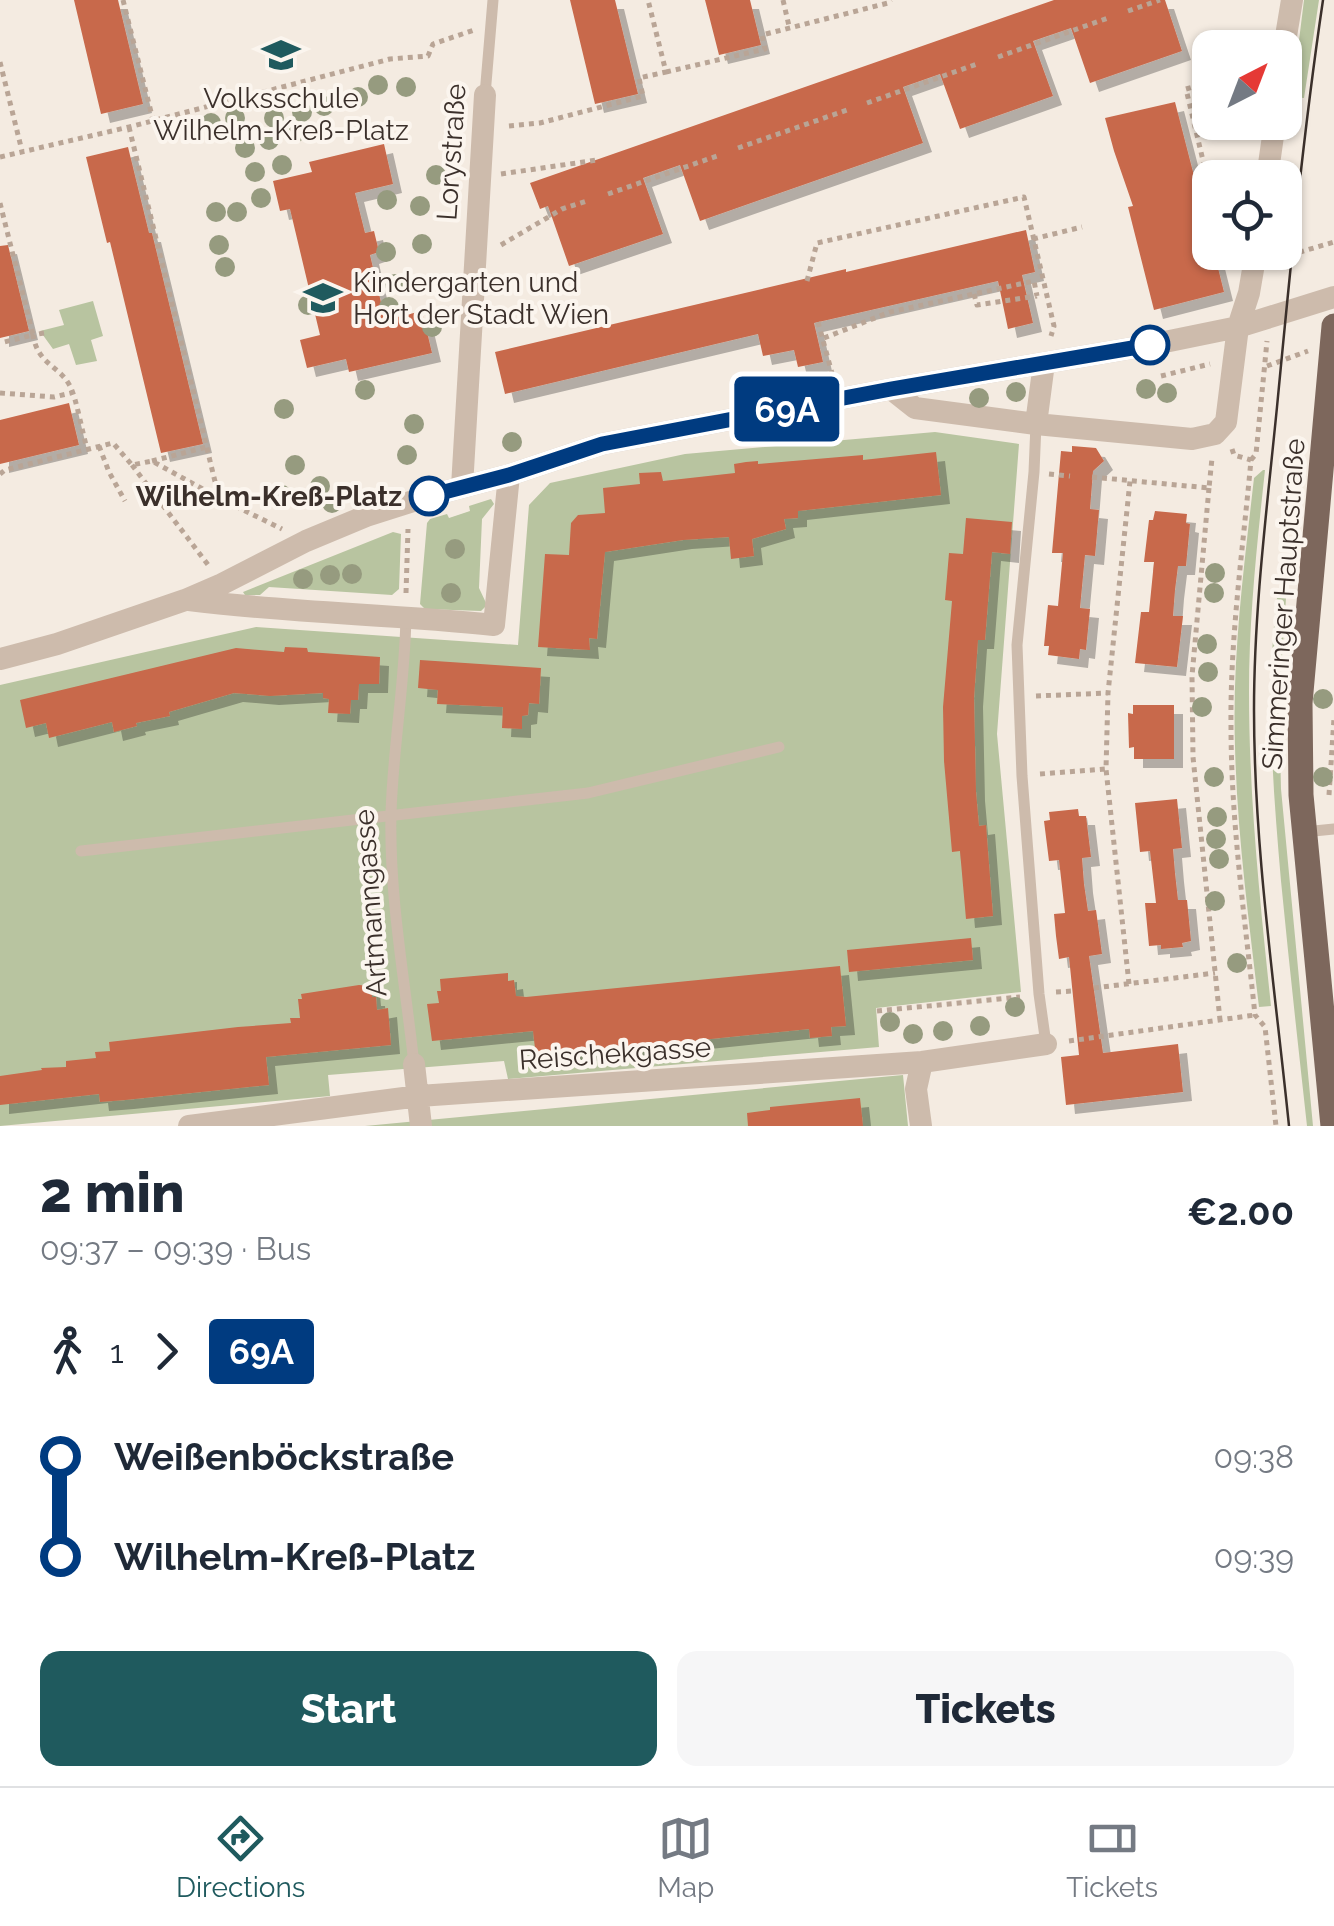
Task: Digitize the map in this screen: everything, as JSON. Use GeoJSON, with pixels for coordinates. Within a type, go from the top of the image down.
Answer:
{"type":"FeatureCollection","features":[{"type":"Feature","properties":{"kind":"main road","name":"Simmeringer Hauptstraße"},"geometry":{"type":"LineString","coordinates":[[1333,334],[1300,704],[1301,795],[1323,830],[1334,1126]]}},
{"type":"Feature","properties":{"kind":"street"},"geometry":{"type":"LineString","coordinates":[[1287,30],[1292,0]]}},
{"type":"Feature","properties":{"kind":"street","name":"Lorystraße"},"geometry":{"type":"LineString","coordinates":[[462,487],[485,95]]}},
{"type":"Feature","properties":{"kind":"street"},"geometry":{"type":"LineString","coordinates":[[891,389],[915,408],[1192,439],[1215,434],[1226,422],[1238,327],[1253,270]]}},
{"type":"Feature","properties":{"kind":"street"},"geometry":{"type":"LineString","coordinates":[[0,660],[186,600],[366,516],[602,444],[1238,327],[1334,297]]}},
{"type":"Feature","properties":{"kind":"street"},"geometry":{"type":"LineString","coordinates":[[1036,424],[1044,364]]}},
{"type":"Feature","properties":{"kind":"street"},"geometry":{"type":"LineString","coordinates":[[186,600],[260,609],[494,624],[509,475]]}},
{"type":"Feature","properties":{"kind":"street","name":"Reischekgasse"},"geometry":{"type":"LineString","coordinates":[[189,1126],[419,1096],[922,1062],[1046,1044]]}},
{"type":"Feature","properties":{"kind":"street"},"geometry":{"type":"LineString","coordinates":[[921,1126],[916,1089],[922,1062]]}},
{"type":"Feature","properties":{"kind":"street","name":"Artmanngasse"},"geometry":{"type":"LineString","coordinates":[[414,1064],[421,1126]]}},
{"type":"Feature","properties":{"kind":"lane","name":"Lorystraße"},"geometry":{"type":"LineString","coordinates":[[485,95],[493,0]]}},
{"type":"Feature","properties":{"kind":"lane"},"geometry":{"type":"LineString","coordinates":[[1036,424],[1017,645],[1022,776],[1046,1044]]}},
{"type":"Feature","properties":{"kind":"lane","name":"Artmanngasse"},"geometry":{"type":"LineString","coordinates":[[406,616],[391,815],[392,876],[414,1064]]}},
{"type":"Feature","properties":{"kind":"lane"},"geometry":{"type":"LineString","coordinates":[[82,852],[588,793],[779,747]]}},
{"type":"Feature","properties":{"kind":"path"},"geometry":{"type":"LineString","coordinates":[[123,0],[152,120]]}},
{"type":"Feature","properties":{"kind":"path"},"geometry":{"type":"LineString","coordinates":[[648,0],[666,72]]}},
{"type":"Feature","properties":{"kind":"path"},"geometry":{"type":"LineString","coordinates":[[782,0],[789,26]]}},
{"type":"Feature","properties":{"kind":"path"},"geometry":{"type":"LineString","coordinates":[[509,126],[540,123],[643,96],[639,78],[765,49],[762,34],[891,0]]}},
{"type":"Feature","properties":{"kind":"path"},"geometry":{"type":"LineString","coordinates":[[1128,11],[1160,0]]}},
{"type":"Feature","properties":{"kind":"path"},"geometry":{"type":"LineString","coordinates":[[998,57],[1108,18]]}},
{"type":"Feature","properties":{"kind":"path"},"geometry":{"type":"LineString","coordinates":[[0,157],[390,60],[428,56],[432,44],[490,24]]}},
{"type":"Feature","properties":{"kind":"path"},"geometry":{"type":"LineString","coordinates":[[0,62],[22,151]]}},
{"type":"Feature","properties":{"kind":"path"},"geometry":{"type":"LineString","coordinates":[[868,103],[977,64]]}},
{"type":"Feature","properties":{"kind":"path"},"geometry":{"type":"LineString","coordinates":[[1192,87],[1186,89],[1192,115]]}},
{"type":"Feature","properties":{"kind":"path"},"geometry":{"type":"LineString","coordinates":[[738,148],[848,110]]}},
{"type":"Feature","properties":{"kind":"path"},"geometry":{"type":"LineString","coordinates":[[129,126],[219,498]]}},
{"type":"Feature","properties":{"kind":"path"},"geometry":{"type":"LineString","coordinates":[[608,193],[717,156]]}},
{"type":"Feature","properties":{"kind":"path"},"geometry":{"type":"LineString","coordinates":[[480,178],[597,160]]}},
{"type":"Feature","properties":{"kind":"path"},"geometry":{"type":"LineString","coordinates":[[807,280],[817,243],[1024,197],[1042,296]]}},
{"type":"Feature","properties":{"kind":"path"},"geometry":{"type":"LineString","coordinates":[[499,246],[562,209],[587,202]]}},
{"type":"Feature","properties":{"kind":"path"},"geometry":{"type":"LineString","coordinates":[[0,204],[35,346],[45,362],[70,384],[86,448]]}},
{"type":"Feature","properties":{"kind":"path"},"geometry":{"type":"LineString","coordinates":[[1033,239],[1082,227]]}},
{"type":"Feature","properties":{"kind":"path"},"geometry":{"type":"LineString","coordinates":[[824,338],[890,312],[1034,281],[1054,326],[1044,364]]}},
{"type":"Feature","properties":{"kind":"path"},"geometry":{"type":"LineString","coordinates":[[974,294],[977,305],[1042,296]]}},
{"type":"Feature","properties":{"kind":"path"},"geometry":{"type":"LineString","coordinates":[[1270,318],[1256,454],[1251,460],[1233,652],[1231,724],[1233,794],[1254,1015],[1265,1027],[1276,1126]]}},
{"type":"Feature","properties":{"kind":"path"},"geometry":{"type":"LineString","coordinates":[[818,322],[839,399]]}},
{"type":"Feature","properties":{"kind":"path"},"geometry":{"type":"LineString","coordinates":[[0,343],[44,333]]}},
{"type":"Feature","properties":{"kind":"path"},"geometry":{"type":"LineString","coordinates":[[1265,367],[1333,334]]}},
{"type":"Feature","properties":{"kind":"path"},"geometry":{"type":"LineString","coordinates":[[0,392],[54,398],[72,393]]}},
{"type":"Feature","properties":{"kind":"path"},"geometry":{"type":"LineString","coordinates":[[1226,422],[1234,456],[1251,460]]}},
{"type":"Feature","properties":{"kind":"path"},"geometry":{"type":"LineString","coordinates":[[0,474],[113,443],[222,584]]}},
{"type":"Feature","properties":{"kind":"path"},"geometry":{"type":"LineString","coordinates":[[99,446],[125,501]]}},
{"type":"Feature","properties":{"kind":"path"},"geometry":{"type":"LineString","coordinates":[[132,464],[207,446]]}},
{"type":"Feature","properties":{"kind":"path"},"geometry":{"type":"LineString","coordinates":[[152,461],[282,529]]}},
{"type":"Feature","properties":{"kind":"path"},"geometry":{"type":"LineString","coordinates":[[1210,468],[1192,676],[1193,757],[1220,1020]]}},
{"type":"Feature","properties":{"kind":"path"},"geometry":{"type":"LineString","coordinates":[[1092,477],[1209,488]]}},
{"type":"Feature","properties":{"kind":"path"},"geometry":{"type":"LineString","coordinates":[[1129,984],[1106,769],[1108,693],[1130,480]]}},
{"type":"Feature","properties":{"kind":"path"},"geometry":{"type":"LineString","coordinates":[[406,616],[409,520]]}},
{"type":"Feature","properties":{"kind":"path"},"geometry":{"type":"LineString","coordinates":[[1019,696],[1108,693]]}},
{"type":"Feature","properties":{"kind":"path"},"geometry":{"type":"LineString","coordinates":[[1323,830],[1328,812],[1334,718]]}},
{"type":"Feature","properties":{"kind":"path"},"geometry":{"type":"LineString","coordinates":[[1022,776],[1106,769]]}},
{"type":"Feature","properties":{"kind":"path"},"geometry":{"type":"LineString","coordinates":[[1094,988],[1215,973]]}},
{"type":"Feature","properties":{"kind":"path"},"geometry":{"type":"LineString","coordinates":[[877,1011],[1072,990]]}},
{"type":"Feature","properties":{"kind":"path"},"geometry":{"type":"LineString","coordinates":[[1046,1044],[1254,1015]]}},
{"type":"Feature","properties":{"kind":"green space"},"geometry":{"type":"Polygon","coordinates":[[[1304,0],[1319,0],[1304,98],[1302,98],[1300,30],[1304,0]]]}},
{"type":"Feature","properties":{"kind":"green space"},"geometry":{"type":"Polygon","coordinates":[[[93,301],[103,336],[91,340],[97,361],[76,365],[69,344],[53,349],[40,331],[64,325],[59,310],[93,301]]]}},
{"type":"Feature","properties":{"kind":"green space"},"geometry":{"type":"Polygon","coordinates":[[[935,432],[1019,444],[997,734],[1021,992],[876,1008],[879,1047],[508,1079],[504,1061],[328,1075],[330,1096],[0,1126],[0,685],[256,627],[518,645],[529,505],[550,483],[685,454],[935,432]]]}},
{"type":"Feature","properties":{"kind":"green space"},"geometry":{"type":"Polygon","coordinates":[[[1263,470],[1249,692],[1253,811],[1271,1006],[1259,1007],[1236,779],[1235,679],[1254,478],[1263,470]]]}},
{"type":"Feature","properties":{"kind":"green space"},"geometry":{"type":"Polygon","coordinates":[[[491,499],[494,504],[482,519],[479,588],[487,605],[481,611],[425,609],[420,604],[427,523],[447,514],[449,518],[470,511],[469,506],[491,499]]]}},
{"type":"Feature","properties":{"kind":"green space"},"geometry":{"type":"Polygon","coordinates":[[[393,532],[401,534],[399,589],[392,595],[269,587],[260,595],[243,592],[393,532]]]}},
{"type":"Feature","properties":{"kind":"green space"},"geometry":{"type":"Polygon","coordinates":[[[1277,598],[1286,598],[1279,706],[1281,789],[1313,1126],[1307,1126],[1275,811],[1271,704],[1277,598]]]}},
{"type":"Feature","properties":{"kind":"green space"},"geometry":{"type":"Polygon","coordinates":[[[903,1075],[908,1126],[365,1126],[903,1075]]]}},
{"type":"Feature","properties":{"kind":"building"},"geometry":{"type":"Polygon","coordinates":[[[74,0],[118,0],[143,104],[101,114],[74,0]]]}},
{"type":"Feature","properties":{"kind":"building"},"geometry":{"type":"Polygon","coordinates":[[[570,0],[615,0],[638,94],[595,104],[570,0]]]}},
{"type":"Feature","properties":{"kind":"building"},"geometry":{"type":"Polygon","coordinates":[[[705,0],[750,0],[761,45],[719,55],[705,0]]]}},
{"type":"Feature","properties":{"kind":"building"},"geometry":{"type":"Polygon","coordinates":[[[1054,0],[1165,0],[1182,51],[1090,83],[1071,28],[1033,41],[1053,96],[960,129],[940,74],[903,87],[923,143],[700,221],[680,165],[643,178],[663,234],[569,266],[548,206],[540,209],[530,183],[1054,0]]]}},
{"type":"Feature","properties":{"kind":"building"},"geometry":{"type":"Polygon","coordinates":[[[1175,102],[1192,168],[1192,270],[1218,270],[1224,292],[1154,310],[1128,207],[1133,206],[1105,118],[1175,102]]]}},
{"type":"Feature","properties":{"kind":"building"},"geometry":{"type":"Polygon","coordinates":[[[384,144],[393,184],[355,193],[365,233],[374,231],[379,252],[370,255],[385,320],[422,311],[432,353],[349,372],[346,359],[307,368],[300,340],[320,335],[290,209],[280,211],[273,181],[312,172],[309,162],[384,144]]]}},
{"type":"Feature","properties":{"kind":"building"},"geometry":{"type":"Polygon","coordinates":[[[128,147],[203,444],[161,453],[86,157],[128,147]]]}},
{"type":"Feature","properties":{"kind":"building"},"geometry":{"type":"Polygon","coordinates":[[[1026,230],[1035,272],[1022,275],[1033,323],[1008,329],[998,281],[814,323],[823,362],[798,367],[794,350],[763,356],[758,334],[505,394],[495,352],[1026,230]]]}},
{"type":"Feature","properties":{"kind":"building"},"geometry":{"type":"Polygon","coordinates":[[[8,245],[29,331],[0,338],[0,246],[8,245]]]}},
{"type":"Feature","properties":{"kind":"building"},"geometry":{"type":"Polygon","coordinates":[[[69,403],[79,445],[0,464],[0,420],[69,403]]]}},
{"type":"Feature","properties":{"kind":"building"},"geometry":{"type":"Polygon","coordinates":[[[1072,446],[1096,448],[1104,461],[1093,471],[1090,509],[1099,510],[1095,556],[1085,555],[1080,608],[1090,609],[1086,650],[1080,649],[1079,659],[1048,655],[1049,646],[1044,646],[1048,605],[1058,606],[1063,553],[1052,553],[1061,451],[1072,452],[1072,446]]]}},
{"type":"Feature","properties":{"kind":"building"},"geometry":{"type":"Polygon","coordinates":[[[936,452],[941,495],[798,511],[798,518],[784,519],[786,529],[752,539],[754,556],[731,559],[729,537],[605,552],[597,639],[589,638],[590,650],[538,647],[545,554],[569,555],[571,523],[578,515],[605,513],[603,488],[640,484],[639,473],[661,472],[663,481],[735,473],[734,464],[746,462],[863,455],[863,460],[936,452]]]}},
{"type":"Feature","properties":{"kind":"building"},"geometry":{"type":"Polygon","coordinates":[[[1155,511],[1187,514],[1186,523],[1190,524],[1186,566],[1178,566],[1175,590],[1173,616],[1183,616],[1177,667],[1135,663],[1141,612],[1149,612],[1154,562],[1144,562],[1149,520],[1153,520],[1155,511]]]}},
{"type":"Feature","properties":{"kind":"building"},"geometry":{"type":"Polygon","coordinates":[[[966,518],[1012,522],[1010,554],[992,552],[985,640],[978,640],[974,698],[976,792],[979,826],[986,825],[993,916],[966,919],[960,851],[952,852],[943,707],[952,601],[945,600],[949,553],[963,554],[966,518]]]}},
{"type":"Feature","properties":{"kind":"building"},"geometry":{"type":"Polygon","coordinates":[[[285,647],[380,657],[379,684],[359,684],[358,700],[351,700],[350,714],[328,713],[329,699],[323,698],[323,693],[234,693],[114,732],[112,722],[49,738],[46,723],[26,728],[20,700],[236,648],[284,652],[285,647]]]}},
{"type":"Feature","properties":{"kind":"building"},"geometry":{"type":"Polygon","coordinates":[[[420,660],[541,668],[539,704],[529,703],[528,715],[522,716],[522,729],[502,728],[503,707],[437,704],[438,690],[418,688],[420,660]]]}},
{"type":"Feature","properties":{"kind":"building"},"geometry":{"type":"Polygon","coordinates":[[[1133,705],[1174,705],[1174,759],[1134,759],[1134,747],[1129,748],[1128,713],[1133,714],[1133,705]]]}},
{"type":"Feature","properties":{"kind":"building"},"geometry":{"type":"Polygon","coordinates":[[[1177,799],[1182,848],[1173,849],[1175,873],[1178,900],[1187,900],[1191,941],[1182,943],[1183,947],[1161,949],[1161,945],[1149,946],[1145,903],[1156,903],[1150,851],[1140,852],[1135,803],[1177,799]]]}},
{"type":"Feature","properties":{"kind":"building"},"geometry":{"type":"Polygon","coordinates":[[[1078,809],[1079,816],[1086,816],[1091,857],[1082,858],[1088,911],[1096,910],[1102,954],[1089,956],[1103,1053],[1178,1044],[1183,1092],[1066,1105],[1061,1057],[1079,1055],[1069,957],[1059,959],[1056,936],[1054,914],[1065,913],[1059,860],[1049,861],[1044,821],[1050,820],[1049,812],[1078,809]]]}},
{"type":"Feature","properties":{"kind":"building"},"geometry":{"type":"Polygon","coordinates":[[[971,938],[973,960],[849,972],[847,950],[971,938]]]}},
{"type":"Feature","properties":{"kind":"building"},"geometry":{"type":"Polygon","coordinates":[[[840,966],[846,1026],[831,1027],[832,1036],[810,1038],[809,1029],[536,1057],[533,1031],[432,1041],[427,1004],[439,1003],[440,979],[508,973],[508,981],[514,980],[516,996],[526,997],[840,966]]]}},
{"type":"Feature","properties":{"kind":"building"},"geometry":{"type":"Polygon","coordinates":[[[371,986],[377,1010],[388,1008],[391,1045],[266,1057],[269,1085],[100,1102],[99,1094],[0,1105],[0,1076],[66,1067],[66,1061],[96,1058],[95,1052],[110,1051],[109,1042],[291,1023],[290,1018],[300,1018],[301,994],[371,986]]]}},
{"type":"Feature","properties":{"kind":"building"},"geometry":{"type":"Polygon","coordinates":[[[860,1098],[863,1126],[748,1126],[747,1113],[770,1107],[860,1098]]]}},
{"type":"Feature","properties":{"kind":"tram line"},"geometry":{"type":"LineString","coordinates":[[1289,1126],[1261,866],[1255,762],[1256,634],[1292,254],[1323,0]]}},
{"type":"Feature","properties":{"kind":"bus line","name":"69A"},"geometry":{"type":"LineString","coordinates":[[429,496],[602,444],[1150,345]]}},
{"type":"Feature","properties":{"kind":"place","name":"Volksschule Wilhelm-Kreß-Platz"},"geometry":{"type":"Point","coordinates":[281,55]}},
{"type":"Feature","properties":{"kind":"place","name":"Kindergarten und Hort der Stadt Wien"},"geometry":{"type":"Point","coordinates":[323,298]}},
{"type":"Feature","properties":{"kind":"place","name":"Wilhelm-Kreß-Platz"},"geometry":{"type":"Point","coordinates":[429,496]}}]}
